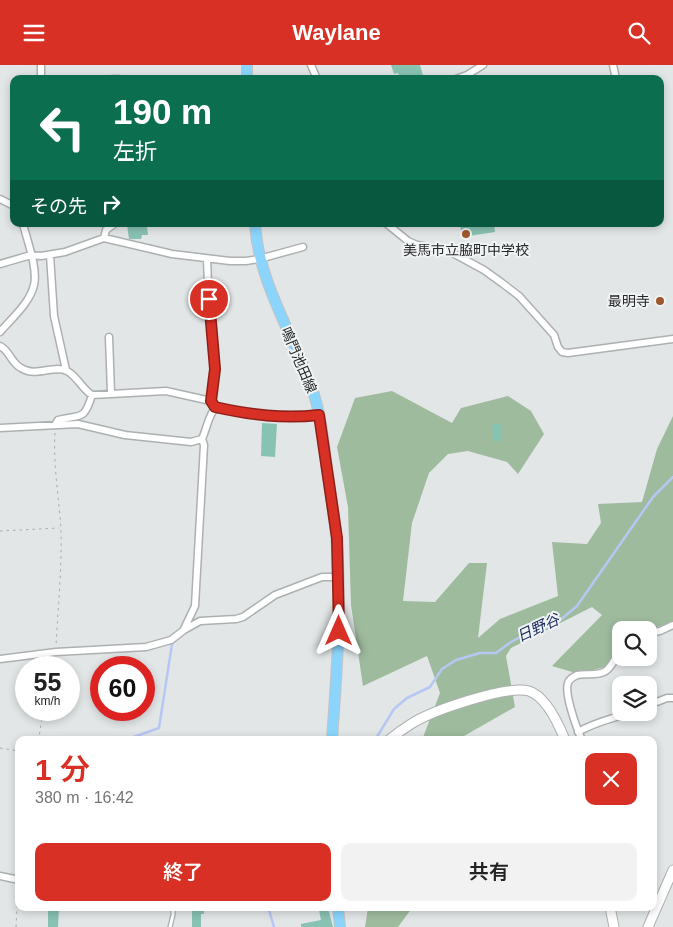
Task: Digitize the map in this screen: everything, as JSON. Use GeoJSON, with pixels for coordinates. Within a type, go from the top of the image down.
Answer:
{"type":"FeatureCollection","features":[{"type":"Feature","properties":{"kind":"main road","name":"鳴門池田線"},"geometry":{"type":"LineString","coordinates":[[255,227],[259,259],[307,377],[319,415],[337,538],[339,631],[332,736]]}},
{"type":"Feature","properties":{"kind":"main road"},"geometry":{"type":"LineString","coordinates":[[338,911],[340,927]]}},
{"type":"Feature","properties":{"kind":"street"},"geometry":{"type":"LineString","coordinates":[[467,75],[483,65]]}},
{"type":"Feature","properties":{"kind":"street"},"geometry":{"type":"LineString","coordinates":[[0,332],[27,300],[34,285],[34,271],[24,227]]}},
{"type":"Feature","properties":{"kind":"street"},"geometry":{"type":"LineString","coordinates":[[104,237],[106,231],[111,227]]}},
{"type":"Feature","properties":{"kind":"street"},"geometry":{"type":"LineString","coordinates":[[391,227],[408,241],[417,245],[449,251],[484,270],[508,287],[520,296],[554,335],[558,347],[562,351],[568,353],[673,339]]}},
{"type":"Feature","properties":{"kind":"street"},"geometry":{"type":"LineString","coordinates":[[0,264],[31,255],[50,255],[104,237],[172,254],[207,259],[246,261],[303,247]]}},
{"type":"Feature","properties":{"kind":"street"},"geometry":{"type":"LineString","coordinates":[[50,255],[54,316],[66,371]]}},
{"type":"Feature","properties":{"kind":"street"},"geometry":{"type":"LineString","coordinates":[[184,629],[196,606],[204,445],[202,439],[213,404],[215,369],[209,311],[207,259]]}},
{"type":"Feature","properties":{"kind":"street"},"geometry":{"type":"LineString","coordinates":[[109,337],[110,393]]}},
{"type":"Feature","properties":{"kind":"street"},"geometry":{"type":"LineString","coordinates":[[0,346],[5,349],[14,363],[27,371],[38,372],[60,369],[66,371],[92,395],[166,391],[253,415],[288,417],[319,415]]}},
{"type":"Feature","properties":{"kind":"street"},"geometry":{"type":"LineString","coordinates":[[55,425],[58,419],[79,417],[85,413],[92,395]]}},
{"type":"Feature","properties":{"kind":"street"},"geometry":{"type":"LineString","coordinates":[[0,428],[78,424],[124,435],[191,442],[202,439]]}},
{"type":"Feature","properties":{"kind":"street"},"geometry":{"type":"LineString","coordinates":[[0,659],[56,652],[146,647],[171,640],[184,629],[200,621],[236,619],[275,595],[322,577],[338,577]]}},
{"type":"Feature","properties":{"kind":"street"},"geometry":{"type":"LineString","coordinates":[[657,632],[673,625]]}},
{"type":"Feature","properties":{"kind":"street"},"geometry":{"type":"LineString","coordinates":[[580,736],[568,693],[568,683],[572,677],[597,674],[605,671],[612,663]]}},
{"type":"Feature","properties":{"kind":"street"},"geometry":{"type":"LineString","coordinates":[[394,736],[412,723],[450,707],[514,690],[530,692],[539,698],[548,707],[563,736]]}},
{"type":"Feature","properties":{"kind":"street"},"geometry":{"type":"LineString","coordinates":[[657,702],[673,698]]}},
{"type":"Feature","properties":{"kind":"street"},"geometry":{"type":"LineString","coordinates":[[578,732],[594,723],[612,719]]}},
{"type":"Feature","properties":{"kind":"street"},"geometry":{"type":"LineString","coordinates":[[657,906],[673,870]]}},
{"type":"Feature","properties":{"kind":"street"},"geometry":{"type":"LineString","coordinates":[[0,876],[15,879]]}},
{"type":"Feature","properties":{"kind":"street"},"geometry":{"type":"LineString","coordinates":[[611,911],[614,927]]}},
{"type":"Feature","properties":{"kind":"street"},"geometry":{"type":"LineString","coordinates":[[648,927],[655,911]]}},
{"type":"Feature","properties":{"kind":"lane"},"geometry":{"type":"LineString","coordinates":[[170,927],[172,911]]}},
{"type":"Feature","properties":{"kind":"path"},"geometry":{"type":"LineString","coordinates":[[55,425],[61,563],[56,652]]}},
{"type":"Feature","properties":{"kind":"path"},"geometry":{"type":"LineString","coordinates":[[0,531],[60,528]]}},
{"type":"Feature","properties":{"kind":"path"},"geometry":{"type":"LineString","coordinates":[[39,736],[41,721]]}},
{"type":"Feature","properties":{"kind":"path"},"geometry":{"type":"LineString","coordinates":[[0,748],[15,750]]}},
{"type":"Feature","properties":{"kind":"path"},"geometry":{"type":"LineString","coordinates":[[16,927],[17,911]]}},
{"type":"Feature","properties":{"kind":"green space"},"geometry":{"type":"Polygon","coordinates":[[[392,391],[452,423],[461,408],[508,396],[531,411],[544,434],[518,474],[507,462],[468,451],[448,454],[429,473],[412,523],[403,601],[435,602],[469,563],[487,563],[478,638],[500,619],[558,596],[552,542],[587,544],[601,523],[598,504],[642,502],[657,449],[673,416],[673,622],[657,627],[657,621],[612,621],[612,665],[579,674],[552,666],[602,615],[592,607],[511,648],[506,656],[515,707],[464,736],[424,736],[440,693],[427,656],[363,686],[351,605],[348,507],[337,447],[355,398],[392,391]]]}},
{"type":"Feature","properties":{"kind":"green space"},"geometry":{"type":"Polygon","coordinates":[[[367,911],[410,911],[398,927],[365,927],[367,911]]]}},
{"type":"Feature","properties":{"kind":"building"},"geometry":{"type":"Polygon","coordinates":[[[391,65],[420,65],[423,75],[399,75],[398,73],[394,74],[391,65]]]}},
{"type":"Feature","properties":{"kind":"building"},"geometry":{"type":"Polygon","coordinates":[[[127,227],[147,227],[148,235],[142,235],[141,239],[129,239],[127,227]]]}},
{"type":"Feature","properties":{"kind":"building"},"geometry":{"type":"Polygon","coordinates":[[[460,227],[494,227],[495,232],[462,237],[460,227]]]}},
{"type":"Feature","properties":{"kind":"building"},"geometry":{"type":"Polygon","coordinates":[[[262,423],[277,424],[275,457],[261,456],[262,423]]]}},
{"type":"Feature","properties":{"kind":"building"},"geometry":{"type":"Polygon","coordinates":[[[501,424],[502,440],[493,442],[492,425],[501,424]]]}},
{"type":"Feature","properties":{"kind":"building"},"geometry":{"type":"Polygon","coordinates":[[[48,911],[59,911],[58,927],[48,927],[48,911]]]}},
{"type":"Feature","properties":{"kind":"building"},"geometry":{"type":"Polygon","coordinates":[[[192,911],[204,911],[204,914],[201,914],[201,927],[192,927],[192,911]]]}},
{"type":"Feature","properties":{"kind":"building"},"geometry":{"type":"Polygon","coordinates":[[[319,911],[329,911],[333,927],[301,927],[301,924],[321,920],[319,911]]]}},
{"type":"Feature","properties":{"kind":"waterway","name":"日野谷"},"geometry":{"type":"LineString","coordinates":[[377,736],[394,709],[407,698],[430,687],[442,669],[456,660],[480,653],[496,653],[529,632],[544,629],[559,621],[577,606],[653,497],[673,477]]}},
{"type":"Feature","properties":{"kind":"waterway"},"geometry":{"type":"LineString","coordinates":[[136,736],[159,728],[172,644]]}},
{"type":"Feature","properties":{"kind":"waterway"},"geometry":{"type":"LineString","coordinates":[[269,911],[274,927]]}},
{"type":"Feature","properties":{"kind":"place","name":"美馬市立脇町中学校"},"geometry":{"type":"Point","coordinates":[466,234]}},
{"type":"Feature","properties":{"kind":"place","name":"最明寺"},"geometry":{"type":"Point","coordinates":[660,301]}},
{"type":"Feature","properties":{"kind":"route"},"geometry":{"type":"LineString","coordinates":[[209,299],[215,369],[211,401],[215,407],[253,415],[288,417],[319,415],[337,538],[339,631]]}}]}
